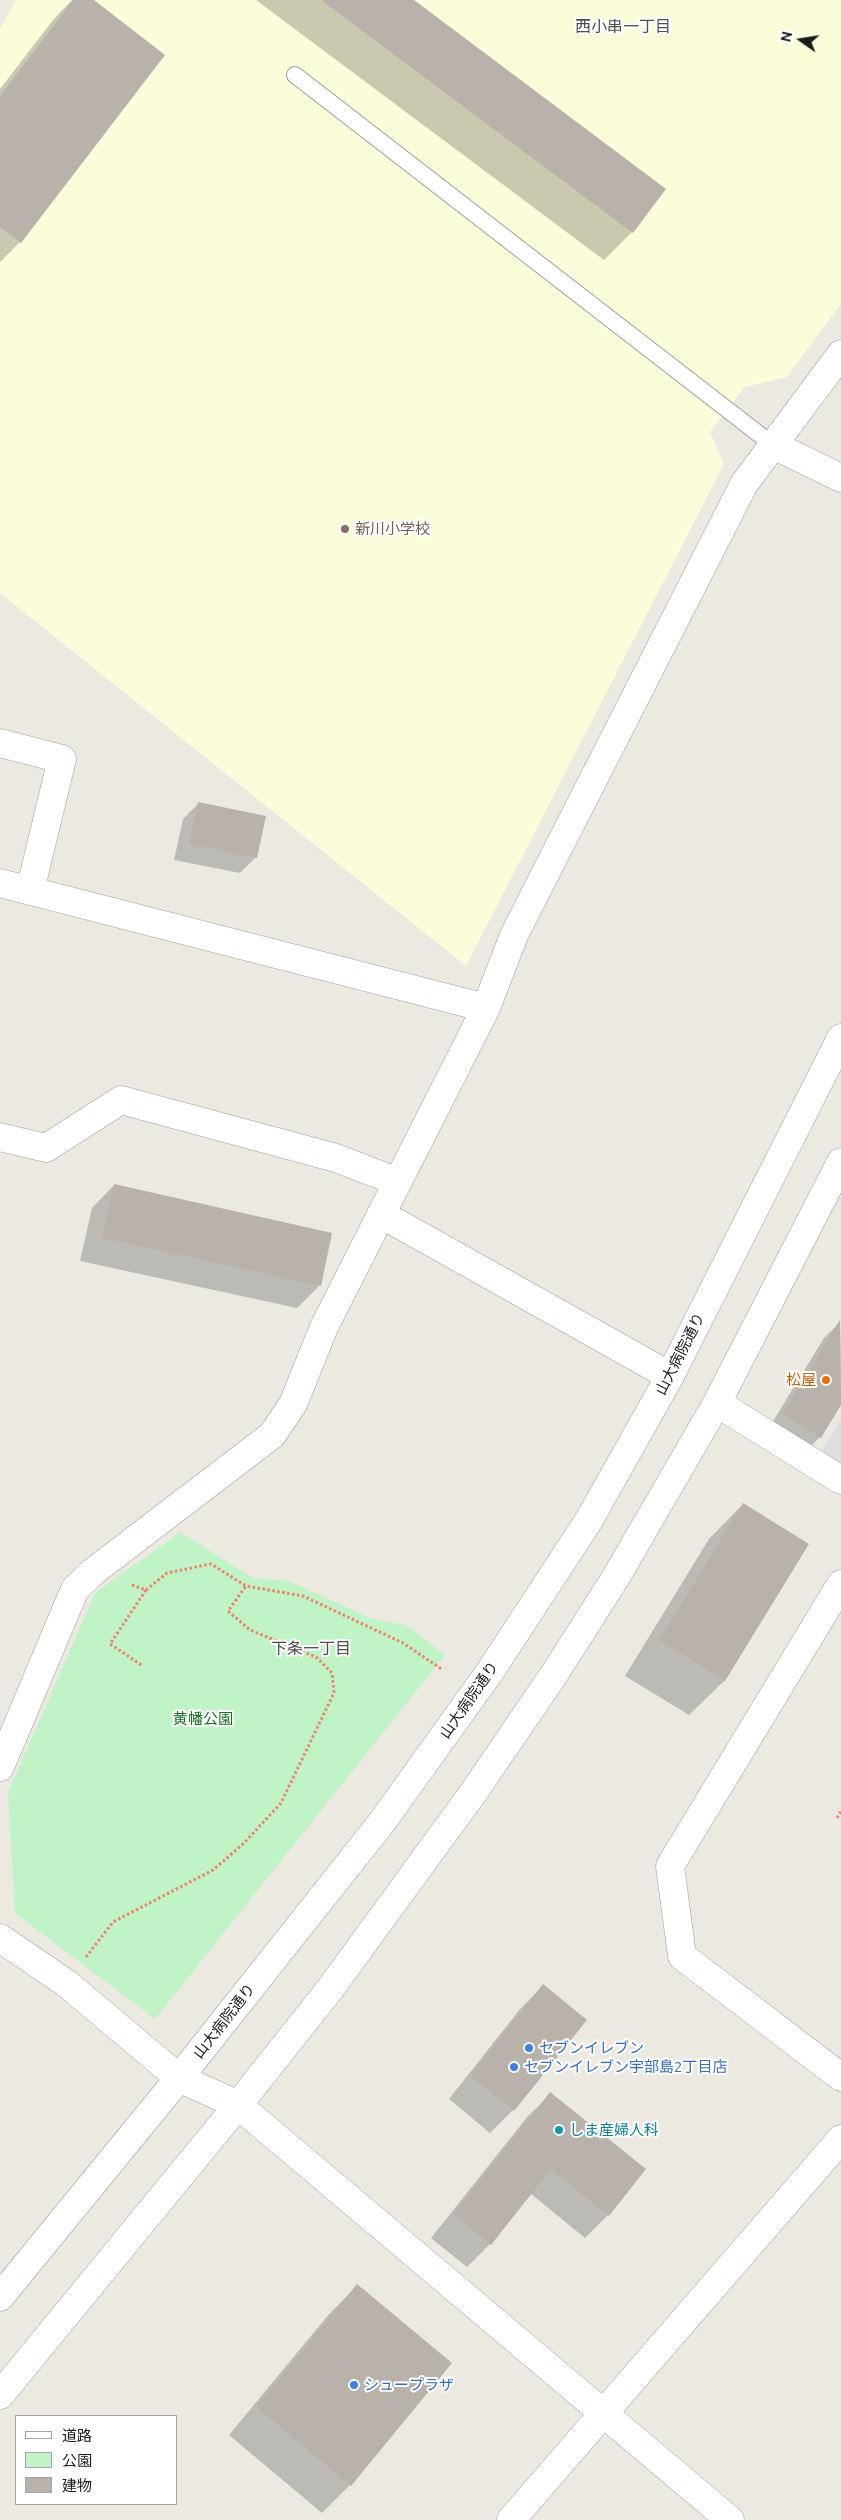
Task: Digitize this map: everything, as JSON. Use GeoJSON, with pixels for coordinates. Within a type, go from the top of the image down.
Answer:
{"type":"FeatureCollection","features":[{"type":"Feature","properties":{"kind":"street"},"geometry":{"type":"LineString","coordinates":[[0,1767],[75,1590],[94,1571],[272,1435],[293,1404],[324,1327],[486,1008],[514,936],[744,484],[841,354]]}},
{"type":"Feature","properties":{"kind":"street"},"geometry":{"type":"LineString","coordinates":[[773,445],[841,478]]}},
{"type":"Feature","properties":{"kind":"street"},"geometry":{"type":"LineString","coordinates":[[0,743],[62,759],[30,891]]}},
{"type":"Feature","properties":{"kind":"street"},"geometry":{"type":"LineString","coordinates":[[0,883],[486,1008]]}},
{"type":"Feature","properties":{"kind":"street","name":"山大病院通り"},"geometry":{"type":"LineString","coordinates":[[0,2297],[179,2078],[382,1822],[491,1670],[589,1520],[670,1376],[841,1038]]}},
{"type":"Feature","properties":{"kind":"street"},"geometry":{"type":"LineString","coordinates":[[0,1137],[46,1148],[120,1100],[336,1158],[398,1182]]}},
{"type":"Feature","properties":{"kind":"street"},"geometry":{"type":"LineString","coordinates":[[0,2395],[238,2105],[330,1989],[473,1793],[555,1674],[616,1577],[716,1404],[841,1162]]}},
{"type":"Feature","properties":{"kind":"street"},"geometry":{"type":"LineString","coordinates":[[381,1214],[670,1376]]}},
{"type":"Feature","properties":{"kind":"street"},"geometry":{"type":"LineString","coordinates":[[716,1404],[841,1480]]}},
{"type":"Feature","properties":{"kind":"street"},"geometry":{"type":"LineString","coordinates":[[841,1584],[670,1866],[682,1956],[841,2077]]}},
{"type":"Feature","properties":{"kind":"street"},"geometry":{"type":"LineString","coordinates":[[0,1938],[66,1983],[179,2078],[238,2105],[730,2520]]}},
{"type":"Feature","properties":{"kind":"street"},"geometry":{"type":"LineString","coordinates":[[511,2520],[841,2139]]}},
{"type":"Feature","properties":{"kind":"lane"},"geometry":{"type":"LineString","coordinates":[[295,75],[773,445]]}},
{"type":"Feature","properties":{"kind":"path"},"geometry":{"type":"LineString","coordinates":[[143,1666],[110,1644],[146,1590],[167,1573],[211,1564],[246,1586],[303,1596],[403,1643],[443,1670]]}},
{"type":"Feature","properties":{"kind":"path"},"geometry":{"type":"LineString","coordinates":[[94,1571],[146,1590]]}},
{"type":"Feature","properties":{"kind":"path"},"geometry":{"type":"LineString","coordinates":[[66,1983],[113,1922],[213,1870],[243,1844],[281,1802],[334,1693],[332,1673],[316,1657],[250,1630],[228,1612],[246,1586]]}},
{"type":"Feature","properties":{"kind":"path"},"geometry":{"type":"LineString","coordinates":[[837,1818],[841,1811]]}},
{"type":"Feature","properties":{"kind":"shaded area","name":"新川小学校"},"geometry":{"type":"Polygon","coordinates":[[[16,0],[841,0],[841,304],[787,377],[745,387],[710,432],[724,464],[466,966],[0,593],[0,28],[16,0]]]}},
{"type":"Feature","properties":{"kind":"shaded area"},"geometry":{"type":"Polygon","coordinates":[[[841,1419],[841,1464],[821,1452],[841,1419]]]}},
{"type":"Feature","properties":{"kind":"green space","name":"黄幡公園"},"geometry":{"type":"Polygon","coordinates":[[[181,1532],[252,1578],[289,1581],[370,1618],[406,1625],[445,1655],[155,2019],[15,1913],[8,1793],[95,1593],[181,1532]]]}},
{"type":"Feature","properties":{"kind":"building"},"geometry":{"type":"Polygon","coordinates":[[[73,0],[94,0],[165,55],[21,243],[0,227],[0,96],[73,0]]]}},
{"type":"Feature","properties":{"kind":"building"},"geometry":{"type":"Polygon","coordinates":[[[321,0],[414,0],[666,189],[633,233],[321,0]]]}},
{"type":"Feature","properties":{"kind":"building"},"geometry":{"type":"Polygon","coordinates":[[[198,802],[266,816],[257,858],[189,844],[198,802]]]}},
{"type":"Feature","properties":{"kind":"building"},"geometry":{"type":"Polygon","coordinates":[[[114,1184],[332,1233],[321,1286],[102,1238],[114,1184]]]}},
{"type":"Feature","properties":{"kind":"building"},"geometry":{"type":"Polygon","coordinates":[[[840,1320],[841,1405],[821,1438],[782,1414],[840,1320]]]}},
{"type":"Feature","properties":{"kind":"building"},"geometry":{"type":"Polygon","coordinates":[[[743,1503],[809,1544],[725,1681],[659,1640],[743,1503]]]}},
{"type":"Feature","properties":{"kind":"building","name":"セブンイレブン"},"geometry":{"type":"Polygon","coordinates":[[[543,1984],[587,2020],[514,2111],[470,2076],[543,1984]]]}},
{"type":"Feature","properties":{"kind":"building","name":"しま産婦人科"},"geometry":{"type":"Polygon","coordinates":[[[550,2092],[646,2169],[609,2216],[551,2169],[491,2245],[453,2214],[550,2092]]]}},
{"type":"Feature","properties":{"kind":"building","name":"シュープラザ"},"geometry":{"type":"Polygon","coordinates":[[[357,2284],[452,2363],[351,2486],[256,2407],[357,2284]]]}},
{"type":"Feature","properties":{"kind":"place","name":"新川小学校"},"geometry":{"type":"Point","coordinates":[345,529]}},
{"type":"Feature","properties":{"kind":"place","name":"松屋"},"geometry":{"type":"Point","coordinates":[826,1380]}},
{"type":"Feature","properties":{"kind":"place","name":"セブンイレブン"},"geometry":{"type":"Point","coordinates":[529,2048]}},
{"type":"Feature","properties":{"kind":"place","name":"セブンイレブン宇部島2丁目店"},"geometry":{"type":"Point","coordinates":[514,2067]}},
{"type":"Feature","properties":{"kind":"place","name":"しま産婦人科"},"geometry":{"type":"Point","coordinates":[559,2130]}},
{"type":"Feature","properties":{"kind":"place","name":"シュープラザ"},"geometry":{"type":"Point","coordinates":[354,2385]}},
{"type":"Feature","properties":{"kind":"district","name":"西小串一丁目"},"geometry":{"type":"Point","coordinates":[623,27]}},
{"type":"Feature","properties":{"kind":"district","name":"下条一丁目"},"geometry":{"type":"Point","coordinates":[311,1649]}}]}
